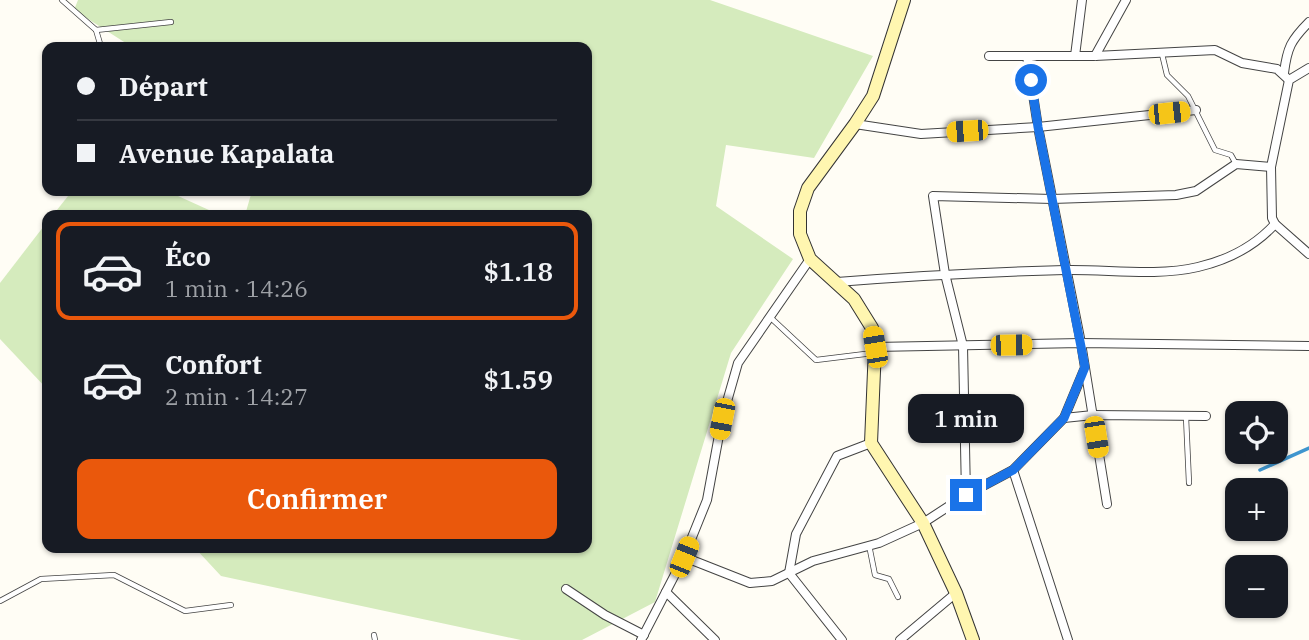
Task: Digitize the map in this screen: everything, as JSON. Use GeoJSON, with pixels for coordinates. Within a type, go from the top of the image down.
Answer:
{"type":"FeatureCollection","features":[{"type":"Feature","properties":{"kind":"street"},"geometry":{"type":"LineString","coordinates":[[904,0],[873,96],[808,188],[800,211],[800,234],[810,259],[854,299],[872,328],[875,350],[871,443],[923,523],[956,593],[973,640]]}},
{"type":"Feature","properties":{"kind":"street"},"geometry":{"type":"LineString","coordinates":[[1075,56],[1082,0]]}},
{"type":"Feature","properties":{"kind":"street"},"geometry":{"type":"LineString","coordinates":[[1094,56],[1126,0]]}},
{"type":"Feature","properties":{"kind":"street"},"geometry":{"type":"LineString","coordinates":[[1309,22],[1296,34],[1287,50],[1287,76],[1271,167],[1272,218],[1275,224],[1309,254]]}},
{"type":"Feature","properties":{"kind":"street"},"geometry":{"type":"LineString","coordinates":[[989,56],[1094,56],[1215,50],[1242,63],[1277,69],[1287,76]]}},
{"type":"Feature","properties":{"kind":"street"},"geometry":{"type":"LineString","coordinates":[[1027,57],[1038,127],[1068,270],[1107,504]]}},
{"type":"Feature","properties":{"kind":"street"},"geometry":{"type":"LineString","coordinates":[[1287,76],[1309,68]]}},
{"type":"Feature","properties":{"kind":"street"},"geometry":{"type":"LineString","coordinates":[[855,124],[920,134],[1038,127],[1196,110]]}},
{"type":"Feature","properties":{"kind":"street"},"geometry":{"type":"LineString","coordinates":[[966,495],[963,346],[945,274],[933,196],[1052,199],[1176,195],[1196,191],[1236,164],[1271,167]]}},
{"type":"Feature","properties":{"kind":"street"},"geometry":{"type":"LineString","coordinates":[[837,282],[945,274],[1068,270],[1161,271],[1196,268],[1231,257],[1262,238],[1275,224]]}},
{"type":"Feature","properties":{"kind":"street"},"geometry":{"type":"LineString","coordinates":[[566,589],[643,638],[684,557],[707,499],[730,385],[738,363],[810,259]]}},
{"type":"Feature","properties":{"kind":"street"},"geometry":{"type":"LineString","coordinates":[[875,350],[1081,343],[1309,346]]}},
{"type":"Feature","properties":{"kind":"street"},"geometry":{"type":"LineString","coordinates":[[684,557],[750,583],[772,581],[813,561],[869,545],[923,523],[966,495],[1013,470],[1064,418],[1085,367]]}},
{"type":"Feature","properties":{"kind":"street"},"geometry":{"type":"LineString","coordinates":[[1064,418],[1093,415],[1206,415]]}},
{"type":"Feature","properties":{"kind":"street"},"geometry":{"type":"LineString","coordinates":[[842,640],[789,573],[796,534],[837,456],[871,443]]}},
{"type":"Feature","properties":{"kind":"street"},"geometry":{"type":"LineString","coordinates":[[1013,470],[1068,640]]}},
{"type":"Feature","properties":{"kind":"street"},"geometry":{"type":"LineString","coordinates":[[666,592],[715,640]]}},
{"type":"Feature","properties":{"kind":"street"},"geometry":{"type":"LineString","coordinates":[[902,639],[956,593]]}},
{"type":"Feature","properties":{"kind":"lane"},"geometry":{"type":"LineString","coordinates":[[62,0],[96,30],[100,42]]}},
{"type":"Feature","properties":{"kind":"lane"},"geometry":{"type":"LineString","coordinates":[[96,30],[171,22]]}},
{"type":"Feature","properties":{"kind":"lane"},"geometry":{"type":"LineString","coordinates":[[1162,53],[1167,75],[1188,96],[1215,150],[1231,155],[1236,164]]}},
{"type":"Feature","properties":{"kind":"lane"},"geometry":{"type":"LineString","coordinates":[[771,318],[816,360],[875,350]]}},
{"type":"Feature","properties":{"kind":"lane"},"geometry":{"type":"LineString","coordinates":[[1186,415],[1189,483]]}},
{"type":"Feature","properties":{"kind":"lane"},"geometry":{"type":"LineString","coordinates":[[869,545],[875,575],[888,579],[898,597]]}},
{"type":"Feature","properties":{"kind":"lane"},"geometry":{"type":"LineString","coordinates":[[0,601],[41,579],[114,575],[185,611],[231,605]]}},
{"type":"Feature","properties":{"kind":"green space"},"geometry":{"type":"Polygon","coordinates":[[[78,0],[710,0],[873,56],[814,158],[726,145],[716,206],[793,259],[731,353],[655,602],[582,640],[521,640],[221,576],[200,553],[592,553],[592,210],[246,210],[251,196],[592,196],[592,42],[124,42],[74,10],[78,0]]]}},
{"type":"Feature","properties":{"kind":"green space"},"geometry":{"type":"Polygon","coordinates":[[[68,196],[178,196],[209,210],[57,210],[68,196]]]}},
{"type":"Feature","properties":{"kind":"green space"},"geometry":{"type":"Polygon","coordinates":[[[42,228],[42,384],[0,339],[0,283],[42,228]]]}},
{"type":"Feature","properties":{"kind":"waterway"},"geometry":{"type":"LineString","coordinates":[[1260,470],[1309,448]]}},
{"type":"Feature","properties":{"kind":"route"},"geometry":{"type":"LineString","coordinates":[[966,495],[1013,470],[1064,418],[1085,367],[1031,80]]}}]}
